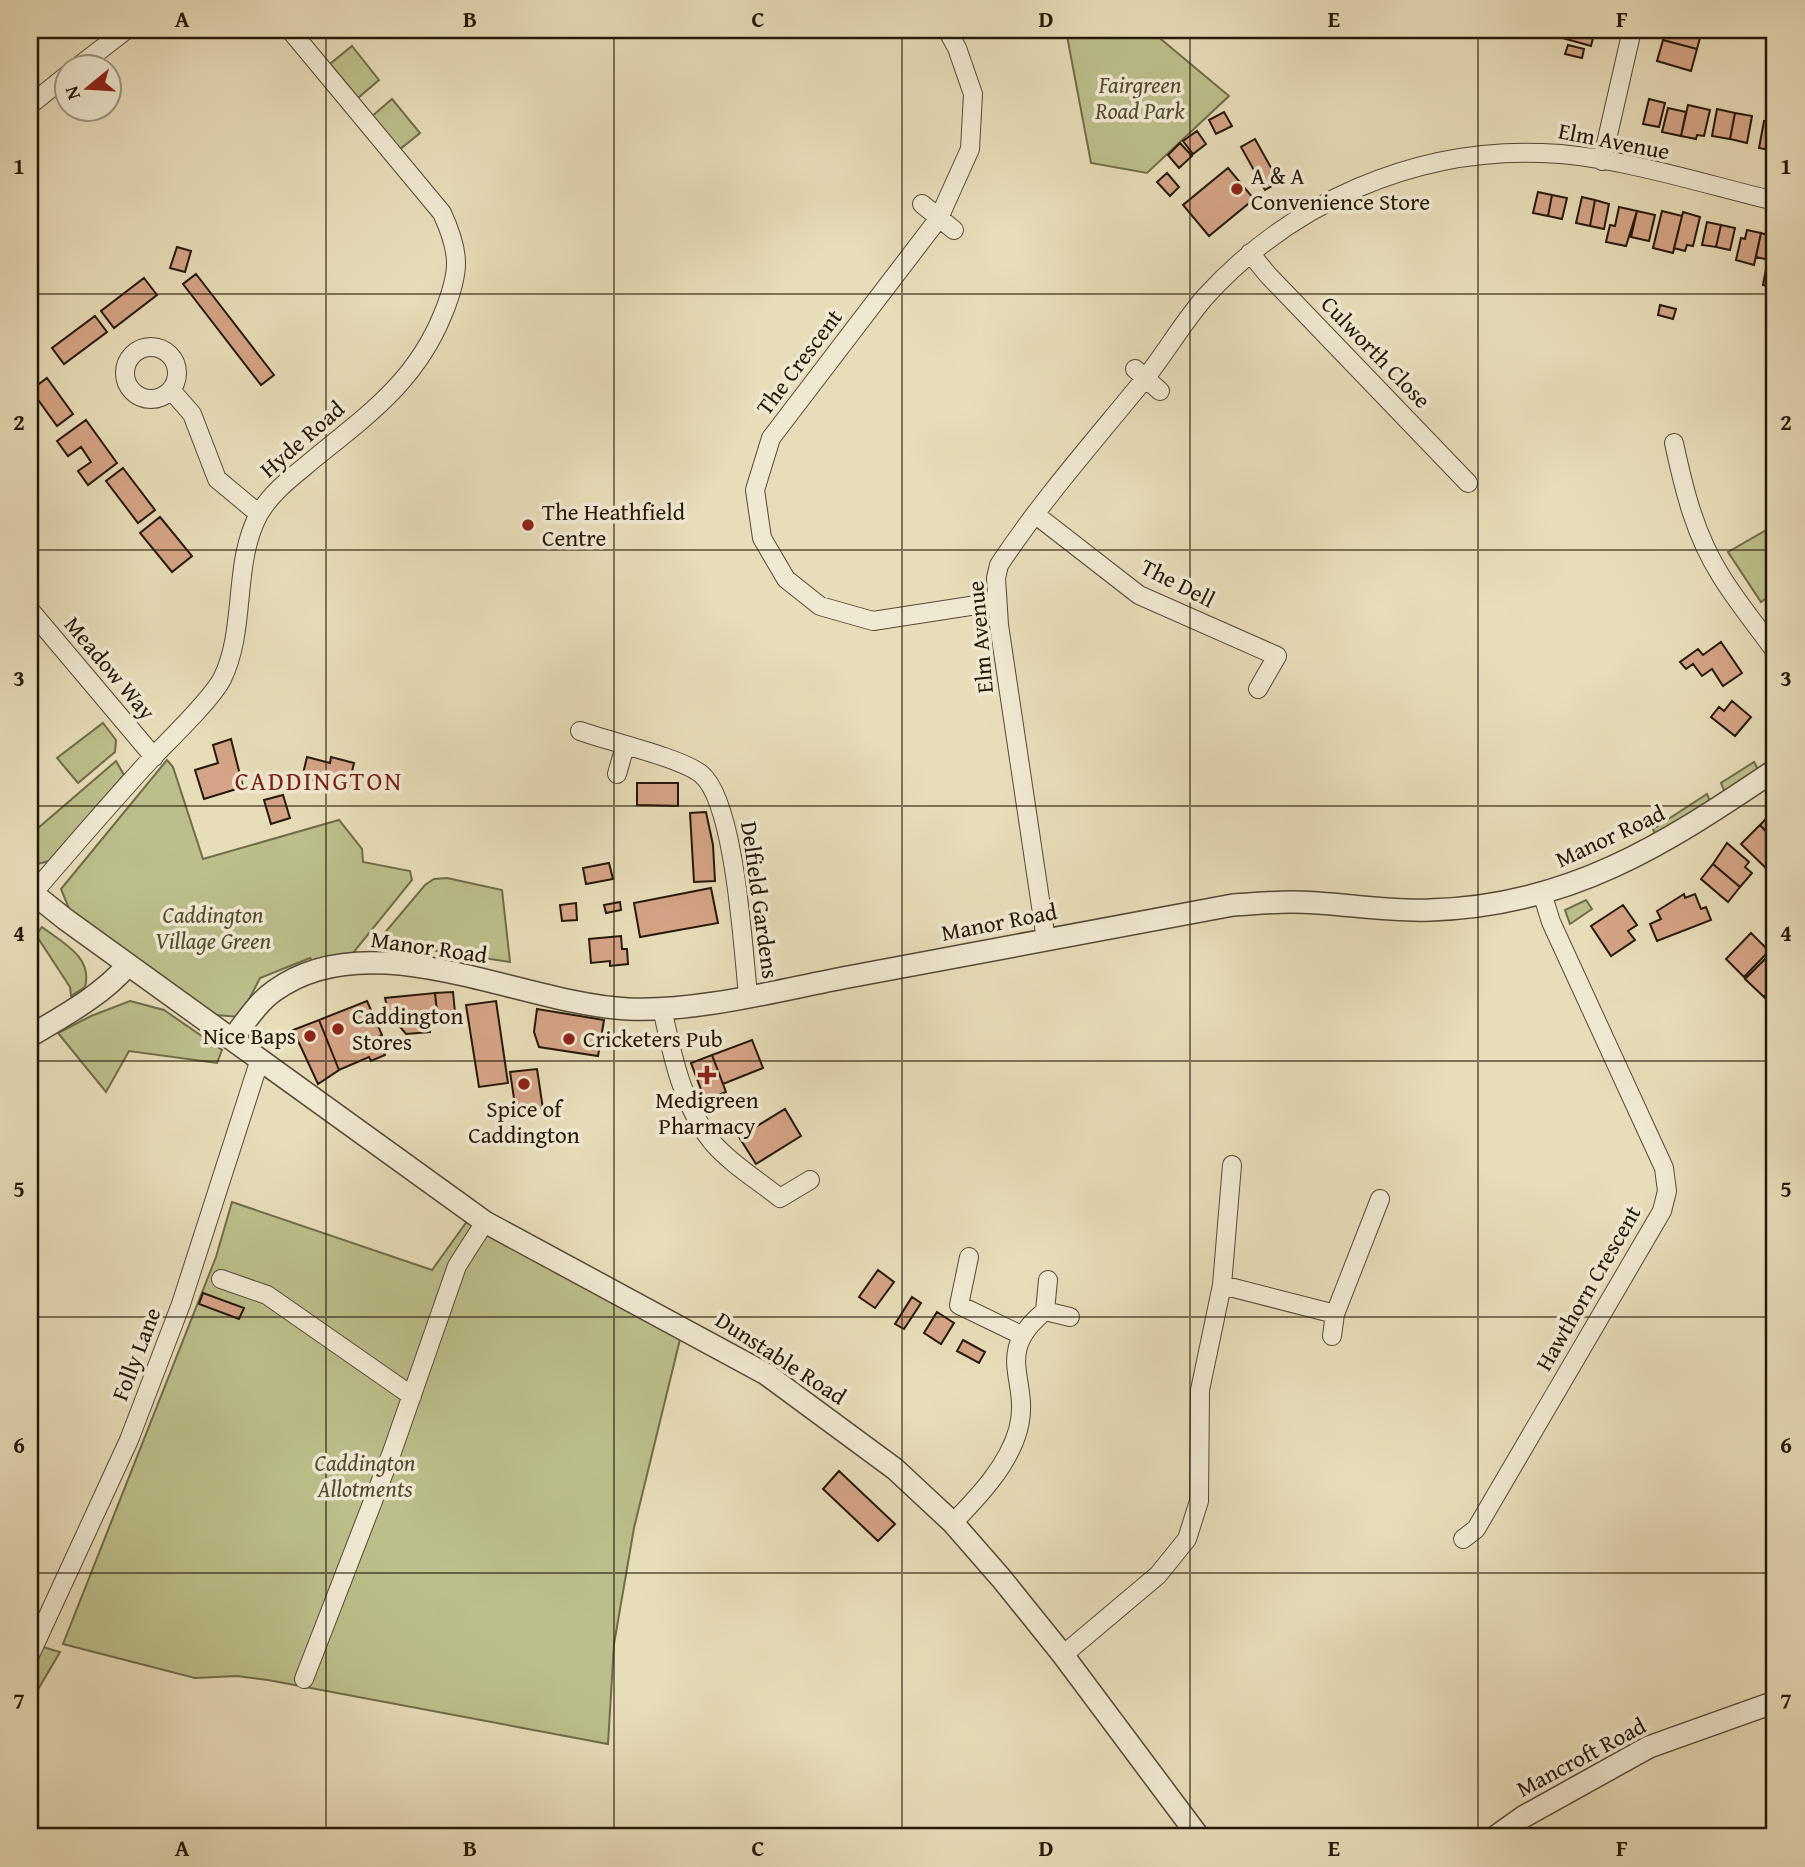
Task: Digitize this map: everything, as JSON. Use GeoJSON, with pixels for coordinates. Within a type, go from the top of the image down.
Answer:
{"type":"FeatureCollection","features":[{"type":"Feature","properties":{"kind":"street"},"geometry":{"type":"LineString","coordinates":[[97,52],[126,30]]}},
{"type":"Feature","properties":{"kind":"street","name":"Hyde Road"},"geometry":{"type":"LineString","coordinates":[[31,892],[222,679],[238,621],[242,563],[258,514],[279,488],[381,405],[405,381],[431,344],[456,284],[458,268],[453,237],[442,213],[290,30]]}},
{"type":"Feature","properties":{"kind":"street","name":"The Crescent"},"geometry":{"type":"LineString","coordinates":[[947,30],[957,48],[973,94],[970,149],[939,218],[771,438],[755,490],[762,537],[786,579],[820,606],[873,621],[996,602]]}},
{"type":"Feature","properties":{"kind":"street"},"geometry":{"type":"LineString","coordinates":[[1602,161],[1632,30]]}},
{"type":"Feature","properties":{"kind":"street"},"geometry":{"type":"LineString","coordinates":[[30,105],[52,87]]}},
{"type":"Feature","properties":{"kind":"street","name":"Elm Avenue"},"geometry":{"type":"LineString","coordinates":[[1046,940],[996,602],[999,565],[1140,374],[1205,298],[1250,253],[1301,215],[1337,196],[1418,167],[1500,153],[1552,153],[1602,161],[1775,201]]}},
{"type":"Feature","properties":{"kind":"street"},"geometry":{"type":"LineString","coordinates":[[922,204],[954,230]]}},
{"type":"Feature","properties":{"kind":"street","name":"Culworth Close"},"geometry":{"type":"LineString","coordinates":[[1250,253],[1468,483]]}},
{"type":"Feature","properties":{"kind":"street"},"geometry":{"type":"LineString","coordinates":[[1140,374],[1160,391]]}},
{"type":"Feature","properties":{"kind":"street"},"geometry":{"type":"LineString","coordinates":[[171,390],[192,415],[217,479],[258,514]]}},
{"type":"Feature","properties":{"kind":"street"},"geometry":{"type":"LineString","coordinates":[[1674,443],[1691,512],[1709,555],[1775,651]]}},
{"type":"Feature","properties":{"kind":"street","name":"The Dell"},"geometry":{"type":"LineString","coordinates":[[1036,515],[1139,595],[1277,656],[1258,689]]}},
{"type":"Feature","properties":{"kind":"street","name":"Meadow Way"},"geometry":{"type":"LineString","coordinates":[[30,610],[153,757]]}},
{"type":"Feature","properties":{"kind":"street","name":"Delfield Gardens"},"geometry":{"type":"LineString","coordinates":[[580,732],[692,769],[703,776],[715,794],[727,831],[748,995]]}},
{"type":"Feature","properties":{"kind":"street"},"geometry":{"type":"LineString","coordinates":[[617,774],[625,746]]}},
{"type":"Feature","properties":{"kind":"street","name":"Manor Road"},"geometry":{"type":"LineString","coordinates":[[232,1039],[258,1006],[286,983],[302,975],[360,961],[474,979],[581,1003],[628,1009],[662,1008],[748,995],[1233,905],[1292,902],[1396,911],[1432,910],[1542,893],[1604,872],[1661,845],[1775,770]]}},
{"type":"Feature","properties":{"kind":"street","name":"Dunstable Road"},"geometry":{"type":"LineString","coordinates":[[31,892],[485,1222],[766,1374],[895,1469],[953,1523],[1063,1655],[1199,1837]]}},
{"type":"Feature","properties":{"kind":"street","name":"Hawthorn Crescent"},"geometry":{"type":"LineString","coordinates":[[1463,1539],[1476,1528],[1581,1350],[1662,1210],[1667,1191],[1664,1168],[1551,922],[1542,893]]}},
{"type":"Feature","properties":{"kind":"street"},"geometry":{"type":"LineString","coordinates":[[30,1036],[89,1000],[128,965]]}},
{"type":"Feature","properties":{"kind":"street"},"geometry":{"type":"LineString","coordinates":[[662,1008],[674,1062],[692,1111],[714,1144],[780,1198],[810,1180]]}},
{"type":"Feature","properties":{"kind":"street","name":"Folly Lane"},"geometry":{"type":"LineString","coordinates":[[30,1655],[144,1403],[181,1304],[260,1059]]}},
{"type":"Feature","properties":{"kind":"street"},"geometry":{"type":"LineString","coordinates":[[1063,1655],[1157,1575],[1187,1539],[1199,1501],[1200,1390],[1223,1285],[1232,1165]]}},
{"type":"Feature","properties":{"kind":"street"},"geometry":{"type":"LineString","coordinates":[[1332,1336],[1335,1314],[1380,1199]]}},
{"type":"Feature","properties":{"kind":"street"},"geometry":{"type":"LineString","coordinates":[[304,1679],[412,1396],[457,1266],[485,1222]]}},
{"type":"Feature","properties":{"kind":"street"},"geometry":{"type":"LineString","coordinates":[[969,1257],[959,1305],[1021,1335]]}},
{"type":"Feature","properties":{"kind":"street"},"geometry":{"type":"LineString","coordinates":[[221,1279],[267,1296],[412,1396]]}},
{"type":"Feature","properties":{"kind":"street"},"geometry":{"type":"LineString","coordinates":[[953,1523],[980,1495],[1013,1446],[1021,1413],[1016,1352],[1021,1335],[1045,1311],[1048,1280]]}},
{"type":"Feature","properties":{"kind":"street"},"geometry":{"type":"LineString","coordinates":[[1223,1285],[1335,1314]]}},
{"type":"Feature","properties":{"kind":"street"},"geometry":{"type":"LineString","coordinates":[[1045,1311],[1070,1317]]}},
{"type":"Feature","properties":{"kind":"street","name":"Mancroft Road"},"geometry":{"type":"LineString","coordinates":[[1495,1837],[1523,1818],[1649,1746],[1775,1702]]}},
{"type":"Feature","properties":{"kind":"green space","name":"Fairgreen Road Park"},"geometry":{"type":"Polygon","coordinates":[[[1072,30],[1150,30],[1229,96],[1147,173],[1091,163],[1067,36],[1072,30]]]}},
{"type":"Feature","properties":{"kind":"green space"},"geometry":{"type":"Polygon","coordinates":[[[352,46],[379,80],[358,98],[330,64],[352,46]]]}},
{"type":"Feature","properties":{"kind":"green space"},"geometry":{"type":"Polygon","coordinates":[[[392,99],[420,133],[399,150],[371,117],[392,99]]]}},
{"type":"Feature","properties":{"kind":"green space"},"geometry":{"type":"Polygon","coordinates":[[[1775,525],[1775,592],[1761,602],[1728,552],[1775,525]]]}},
{"type":"Feature","properties":{"kind":"green space"},"geometry":{"type":"Polygon","coordinates":[[[103,723],[116,740],[115,752],[78,783],[57,758],[103,723]]]}},
{"type":"Feature","properties":{"kind":"green space","name":"Caddington Village Green"},"geometry":{"type":"Polygon","coordinates":[[[167,760],[173,767],[203,859],[339,820],[362,849],[363,862],[410,871],[412,880],[349,958],[319,968],[310,958],[260,978],[240,1017],[216,1015],[70,911],[61,889],[167,760]]]}},
{"type":"Feature","properties":{"kind":"green space"},"geometry":{"type":"Polygon","coordinates":[[[116,761],[124,775],[49,861],[30,866],[30,835],[116,761]]]}},
{"type":"Feature","properties":{"kind":"green space"},"geometry":{"type":"Polygon","coordinates":[[[1754,762],[1759,771],[1725,793],[1721,783],[1754,762]]]}},
{"type":"Feature","properties":{"kind":"green space"},"geometry":{"type":"Polygon","coordinates":[[[1707,794],[1710,802],[1656,837],[1653,829],[1707,794]]]}},
{"type":"Feature","properties":{"kind":"green space"},"geometry":{"type":"Polygon","coordinates":[[[447,878],[502,890],[510,962],[377,942],[425,885],[434,879],[447,878]]]}},
{"type":"Feature","properties":{"kind":"green space"},"geometry":{"type":"Polygon","coordinates":[[[1586,900],[1592,909],[1570,924],[1565,910],[1586,900]]]}},
{"type":"Feature","properties":{"kind":"green space"},"geometry":{"type":"Polygon","coordinates":[[[42,927],[67,945],[85,967],[85,987],[71,996],[70,987],[36,935],[42,927]]]}},
{"type":"Feature","properties":{"kind":"green space"},"geometry":{"type":"Polygon","coordinates":[[[130,1001],[164,1010],[222,1050],[217,1063],[129,1051],[106,1092],[58,1033],[91,1016],[130,1001]]]}},
{"type":"Feature","properties":{"kind":"green space","name":"Caddington Allotments"},"geometry":{"type":"Polygon","coordinates":[[[232,1202],[432,1270],[468,1220],[683,1327],[634,1528],[614,1644],[608,1744],[268,1680],[237,1676],[195,1678],[63,1644],[216,1257],[232,1202]]]}},
{"type":"Feature","properties":{"kind":"green space"},"geometry":{"type":"Polygon","coordinates":[[[30,1643],[60,1652],[30,1703],[30,1643]]]}},
{"type":"Feature","properties":{"kind":"building"},"geometry":{"type":"Polygon","coordinates":[[[1561,30],[1595,30],[1591,46],[1559,37],[1561,30]]]}},
{"type":"Feature","properties":{"kind":"building"},"geometry":{"type":"Polygon","coordinates":[[[1666,30],[1702,30],[1697,49],[1663,40],[1666,30]]]}},
{"type":"Feature","properties":{"kind":"building"},"geometry":{"type":"Polygon","coordinates":[[[1663,40],[1697,49],[1691,71],[1657,61],[1663,40]]]}},
{"type":"Feature","properties":{"kind":"building"},"geometry":{"type":"Polygon","coordinates":[[[1568,45],[1584,49],[1582,58],[1565,54],[1568,45]]]}},
{"type":"Feature","properties":{"kind":"building"},"geometry":{"type":"Polygon","coordinates":[[[1649,99],[1665,103],[1659,127],[1643,124],[1649,99]]]}},
{"type":"Feature","properties":{"kind":"building"},"geometry":{"type":"Polygon","coordinates":[[[1688,105],[1710,110],[1704,136],[1697,135],[1696,139],[1681,136],[1688,105]]]}},
{"type":"Feature","properties":{"kind":"building"},"geometry":{"type":"Polygon","coordinates":[[[1668,108],[1686,112],[1681,136],[1662,132],[1668,108]]]}},
{"type":"Feature","properties":{"kind":"building"},"geometry":{"type":"Polygon","coordinates":[[[1717,109],[1735,113],[1730,139],[1712,136],[1717,109]]]}},
{"type":"Feature","properties":{"kind":"building"},"geometry":{"type":"Polygon","coordinates":[[[1224,112],[1232,126],[1216,134],[1209,120],[1224,112]]]}},
{"type":"Feature","properties":{"kind":"building"},"geometry":{"type":"Polygon","coordinates":[[[1735,113],[1752,116],[1747,143],[1730,139],[1735,113]]]}},
{"type":"Feature","properties":{"kind":"building"},"geometry":{"type":"Polygon","coordinates":[[[1764,121],[1775,123],[1775,151],[1759,148],[1764,121]]]}},
{"type":"Feature","properties":{"kind":"building"},"geometry":{"type":"Polygon","coordinates":[[[1197,131],[1206,144],[1193,154],[1183,141],[1197,131]]]}},
{"type":"Feature","properties":{"kind":"building"},"geometry":{"type":"Polygon","coordinates":[[[1255,139],[1279,182],[1265,190],[1241,147],[1255,139]]]}},
{"type":"Feature","properties":{"kind":"building"},"geometry":{"type":"Polygon","coordinates":[[[1180,143],[1192,156],[1179,168],[1168,155],[1180,143]]]}},
{"type":"Feature","properties":{"kind":"building"},"geometry":{"type":"Polygon","coordinates":[[[1228,168],[1254,199],[1209,236],[1183,205],[1228,168]]]}},
{"type":"Feature","properties":{"kind":"building"},"geometry":{"type":"Polygon","coordinates":[[[1167,173],[1179,187],[1170,196],[1157,182],[1167,173]]]}},
{"type":"Feature","properties":{"kind":"building"},"geometry":{"type":"Polygon","coordinates":[[[1538,192],[1552,195],[1548,216],[1533,213],[1538,192]]]}},
{"type":"Feature","properties":{"kind":"building"},"geometry":{"type":"Polygon","coordinates":[[[1552,195],[1567,198],[1562,219],[1548,216],[1552,195]]]}},
{"type":"Feature","properties":{"kind":"building"},"geometry":{"type":"Polygon","coordinates":[[[1582,197],[1595,200],[1590,226],[1576,223],[1582,197]]]}},
{"type":"Feature","properties":{"kind":"building"},"geometry":{"type":"Polygon","coordinates":[[[1595,200],[1609,204],[1604,229],[1590,226],[1595,200]]]}},
{"type":"Feature","properties":{"kind":"building"},"geometry":{"type":"Polygon","coordinates":[[[1619,207],[1637,211],[1626,246],[1606,242],[1610,225],[1615,226],[1619,207]]]}},
{"type":"Feature","properties":{"kind":"building"},"geometry":{"type":"Polygon","coordinates":[[[1637,211],[1655,215],[1649,241],[1631,237],[1637,211]]]}},
{"type":"Feature","properties":{"kind":"building"},"geometry":{"type":"Polygon","coordinates":[[[1662,211],[1682,216],[1673,253],[1653,248],[1662,211]]]}},
{"type":"Feature","properties":{"kind":"building"},"geometry":{"type":"Polygon","coordinates":[[[1683,212],[1700,217],[1693,246],[1687,245],[1685,251],[1674,248],[1683,212]]]}},
{"type":"Feature","properties":{"kind":"building"},"geometry":{"type":"Polygon","coordinates":[[[1707,222],[1721,225],[1716,247],[1702,245],[1707,222]]]}},
{"type":"Feature","properties":{"kind":"building"},"geometry":{"type":"Polygon","coordinates":[[[1721,225],[1735,228],[1730,250],[1716,247],[1721,225]]]}},
{"type":"Feature","properties":{"kind":"building"},"geometry":{"type":"Polygon","coordinates":[[[1747,230],[1761,233],[1754,265],[1736,260],[1741,238],[1745,239],[1747,230]]]}},
{"type":"Feature","properties":{"kind":"building"},"geometry":{"type":"Polygon","coordinates":[[[1761,233],[1775,237],[1770,260],[1756,257],[1761,233]]]}},
{"type":"Feature","properties":{"kind":"building"},"geometry":{"type":"Polygon","coordinates":[[[177,247],[191,251],[185,272],[170,268],[177,247]]]}},
{"type":"Feature","properties":{"kind":"building"},"geometry":{"type":"Polygon","coordinates":[[[1766,269],[1775,271],[1771,287],[1763,285],[1766,269]]]}},
{"type":"Feature","properties":{"kind":"building"},"geometry":{"type":"Polygon","coordinates":[[[196,274],[274,375],[261,385],[183,284],[196,274]]]}},
{"type":"Feature","properties":{"kind":"building"},"geometry":{"type":"Polygon","coordinates":[[[144,278],[157,295],[114,328],[101,311],[144,278]]]}},
{"type":"Feature","properties":{"kind":"building"},"geometry":{"type":"Polygon","coordinates":[[[1660,305],[1676,309],[1673,319],[1658,315],[1660,305]]]}},
{"type":"Feature","properties":{"kind":"building"},"geometry":{"type":"Polygon","coordinates":[[[95,316],[107,332],[64,364],[52,348],[95,316]]]}},
{"type":"Feature","properties":{"kind":"building"},"geometry":{"type":"Polygon","coordinates":[[[47,378],[73,414],[57,426],[31,390],[47,378]]]}},
{"type":"Feature","properties":{"kind":"building"},"geometry":{"type":"Polygon","coordinates":[[[86,420],[117,463],[88,485],[78,471],[91,462],[81,447],[68,456],[57,441],[86,420]]]}},
{"type":"Feature","properties":{"kind":"building"},"geometry":{"type":"Polygon","coordinates":[[[123,468],[155,510],[138,523],[106,481],[123,468]]]}},
{"type":"Feature","properties":{"kind":"building"},"geometry":{"type":"Polygon","coordinates":[[[160,517],[192,556],[172,572],[140,533],[160,517]]]}},
{"type":"Feature","properties":{"kind":"building"},"geometry":{"type":"Polygon","coordinates":[[[1721,642],[1742,673],[1723,686],[1712,669],[1702,676],[1693,664],[1686,669],[1680,662],[1698,649],[1703,655],[1721,642]]]}},
{"type":"Feature","properties":{"kind":"building"},"geometry":{"type":"Polygon","coordinates":[[[1732,701],[1751,717],[1735,736],[1711,717],[1719,707],[1724,711],[1732,701]]]}},
{"type":"Feature","properties":{"kind":"building"},"geometry":{"type":"Polygon","coordinates":[[[231,739],[243,787],[204,799],[195,770],[218,763],[213,745],[231,739]]]}},
{"type":"Feature","properties":{"kind":"building"},"geometry":{"type":"Polygon","coordinates":[[[307,757],[330,763],[331,757],[354,763],[348,789],[302,778],[307,757]]]}},
{"type":"Feature","properties":{"kind":"building"},"geometry":{"type":"Polygon","coordinates":[[[637,783],[678,783],[678,806],[637,805],[637,783]]]}},
{"type":"Feature","properties":{"kind":"building"},"geometry":{"type":"Polygon","coordinates":[[[283,795],[290,818],[271,824],[264,800],[283,795]]]}},
{"type":"Feature","properties":{"kind":"building"},"geometry":{"type":"Polygon","coordinates":[[[1775,809],[1775,841],[1760,825],[1775,809]]]}},
{"type":"Feature","properties":{"kind":"building"},"geometry":{"type":"Polygon","coordinates":[[[706,812],[713,845],[715,881],[694,882],[690,813],[706,812]]]}},
{"type":"Feature","properties":{"kind":"building"},"geometry":{"type":"Polygon","coordinates":[[[1760,825],[1775,841],[1775,866],[1770,872],[1741,844],[1760,825]]]}},
{"type":"Feature","properties":{"kind":"building"},"geometry":{"type":"Polygon","coordinates":[[[1727,843],[1749,862],[1745,867],[1752,873],[1740,887],[1713,864],[1727,843]]]}},
{"type":"Feature","properties":{"kind":"building"},"geometry":{"type":"Polygon","coordinates":[[[609,863],[613,879],[586,884],[583,868],[609,863]]]}},
{"type":"Feature","properties":{"kind":"building"},"geometry":{"type":"Polygon","coordinates":[[[1713,864],[1740,887],[1728,902],[1701,879],[1713,864]]]}},
{"type":"Feature","properties":{"kind":"building"},"geometry":{"type":"Polygon","coordinates":[[[711,888],[718,923],[640,937],[634,903],[711,888]]]}},
{"type":"Feature","properties":{"kind":"building"},"geometry":{"type":"Polygon","coordinates":[[[1684,894],[1685,898],[1695,894],[1701,909],[1706,907],[1711,920],[1657,941],[1650,924],[1661,919],[1657,911],[1684,894]]]}},
{"type":"Feature","properties":{"kind":"building"},"geometry":{"type":"Polygon","coordinates":[[[620,902],[621,910],[606,913],[604,905],[620,902]]]}},
{"type":"Feature","properties":{"kind":"building"},"geometry":{"type":"Polygon","coordinates":[[[576,903],[577,920],[562,921],[560,905],[576,903]]]}},
{"type":"Feature","properties":{"kind":"building"},"geometry":{"type":"Polygon","coordinates":[[[1623,905],[1637,925],[1628,931],[1635,940],[1611,956],[1591,926],[1623,905]]]}},
{"type":"Feature","properties":{"kind":"building"},"geometry":{"type":"Polygon","coordinates":[[[1751,933],[1769,951],[1744,977],[1726,959],[1751,933]]]}},
{"type":"Feature","properties":{"kind":"building"},"geometry":{"type":"Polygon","coordinates":[[[621,936],[622,949],[627,949],[628,964],[610,966],[610,961],[591,963],[589,939],[621,936]]]}},
{"type":"Feature","properties":{"kind":"building"},"geometry":{"type":"Polygon","coordinates":[[[1771,953],[1775,957],[1775,985],[1764,997],[1745,979],[1771,953]]]}},
{"type":"Feature","properties":{"kind":"building"},"geometry":{"type":"Polygon","coordinates":[[[1775,987],[1775,1008],[1765,998],[1775,987]]]}},
{"type":"Feature","properties":{"kind":"building"},"geometry":{"type":"Polygon","coordinates":[[[453,992],[456,1023],[438,1025],[435,993],[453,992]]]}},
{"type":"Feature","properties":{"kind":"building"},"geometry":{"type":"Polygon","coordinates":[[[435,993],[438,1019],[429,1020],[430,1032],[406,1034],[397,1023],[391,1024],[385,998],[435,993]]]}},
{"type":"Feature","properties":{"kind":"building"},"geometry":{"type":"Polygon","coordinates":[[[367,1001],[382,1035],[377,1037],[385,1055],[371,1061],[369,1057],[339,1070],[319,1020],[367,1001]]]}},
{"type":"Feature","properties":{"kind":"building"},"geometry":{"type":"Polygon","coordinates":[[[496,1001],[508,1083],[479,1087],[466,1005],[496,1001]]]}},
{"type":"Feature","properties":{"kind":"building","name":"Cricketers Pub"},"geometry":{"type":"Polygon","coordinates":[[[537,1009],[604,1020],[598,1056],[539,1047],[534,1032],[537,1009]]]}},
{"type":"Feature","properties":{"kind":"building"},"geometry":{"type":"Polygon","coordinates":[[[319,1020],[339,1070],[318,1084],[293,1030],[319,1020]]]}},
{"type":"Feature","properties":{"kind":"building"},"geometry":{"type":"Polygon","coordinates":[[[752,1040],[763,1068],[723,1084],[712,1055],[752,1040]]]}},
{"type":"Feature","properties":{"kind":"building"},"geometry":{"type":"Polygon","coordinates":[[[712,1055],[726,1092],[705,1100],[691,1063],[712,1055]]]}},
{"type":"Feature","properties":{"kind":"building"},"geometry":{"type":"Polygon","coordinates":[[[537,1069],[543,1109],[527,1112],[526,1104],[515,1105],[510,1072],[537,1069]]]}},
{"type":"Feature","properties":{"kind":"building"},"geometry":{"type":"Polygon","coordinates":[[[785,1109],[801,1136],[756,1164],[739,1137],[785,1109]]]}},
{"type":"Feature","properties":{"kind":"building"},"geometry":{"type":"Polygon","coordinates":[[[878,1270],[894,1282],[875,1308],[859,1297],[878,1270]]]}},
{"type":"Feature","properties":{"kind":"building"},"geometry":{"type":"Polygon","coordinates":[[[203,1293],[244,1308],[239,1319],[199,1304],[203,1293]]]}},
{"type":"Feature","properties":{"kind":"building"},"geometry":{"type":"Polygon","coordinates":[[[912,1297],[921,1303],[904,1329],[895,1324],[912,1297]]]}},
{"type":"Feature","properties":{"kind":"building"},"geometry":{"type":"Polygon","coordinates":[[[937,1312],[954,1323],[941,1344],[924,1333],[937,1312]]]}},
{"type":"Feature","properties":{"kind":"building"},"geometry":{"type":"Polygon","coordinates":[[[963,1340],[985,1352],[979,1363],[957,1351],[963,1340]]]}},
{"type":"Feature","properties":{"kind":"building"},"geometry":{"type":"Polygon","coordinates":[[[839,1471],[895,1524],[878,1541],[823,1489],[839,1471]]]}},
{"type":"Feature","properties":{"kind":"place","name":"A & A Convenience Store"},"geometry":{"type":"Point","coordinates":[1237,189]}},
{"type":"Feature","properties":{"kind":"place","name":"The Heathfield Centre"},"geometry":{"type":"Point","coordinates":[528,525]}},
{"type":"Feature","properties":{"kind":"place","name":"Caddington Stores"},"geometry":{"type":"Point","coordinates":[338,1029]}},
{"type":"Feature","properties":{"kind":"place","name":"Nice Baps"},"geometry":{"type":"Point","coordinates":[310,1036]}},
{"type":"Feature","properties":{"kind":"place","name":"Cricketers Pub"},"geometry":{"type":"Point","coordinates":[569,1039]}},
{"type":"Feature","properties":{"kind":"place","name":"Medigreen Pharmacy"},"geometry":{"type":"Point","coordinates":[707,1075]}},
{"type":"Feature","properties":{"kind":"place","name":"Spice of Caddington"},"geometry":{"type":"Point","coordinates":[524,1084]}},
{"type":"Feature","properties":{"kind":"district","name":"CADDINGTON"},"geometry":{"type":"Point","coordinates":[319,781]}}]}
